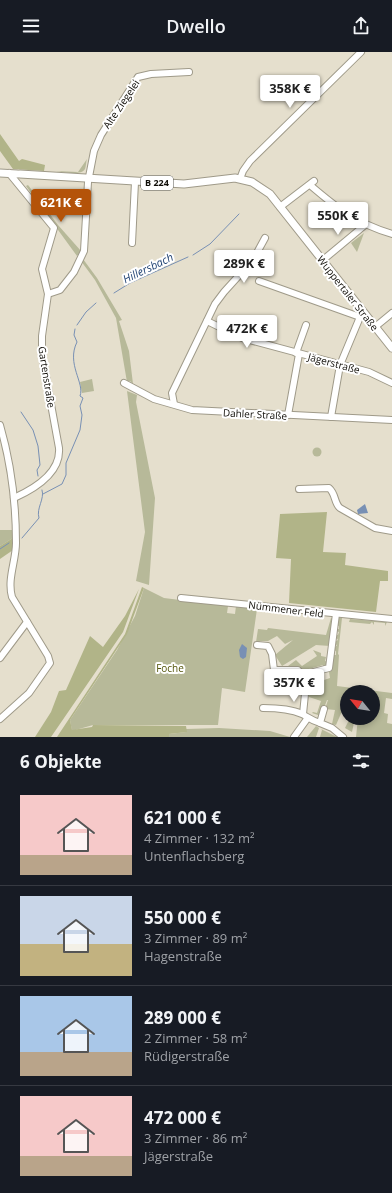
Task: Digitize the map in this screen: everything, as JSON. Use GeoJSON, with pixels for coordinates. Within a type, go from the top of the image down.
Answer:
{"type":"FeatureCollection","features":[{"type":"Feature","properties":{"kind":"main road","name":"Wuppertaler Straße"},"geometry":{"type":"LineString","coordinates":[[0,173],[184,184],[228,178],[240,179],[261,187],[280,207],[322,260],[362,315],[375,326],[392,348]]}},
{"type":"Feature","properties":{"kind":"street"},"geometry":{"type":"LineString","coordinates":[[240,179],[243,171],[250,161],[361,52]]}},
{"type":"Feature","properties":{"kind":"street","name":"Alte Ziegelei"},"geometry":{"type":"LineString","coordinates":[[88,178],[92,158],[99,138],[138,77],[151,74],[188,72]]}},
{"type":"Feature","properties":{"kind":"street"},"geometry":{"type":"LineString","coordinates":[[9,173],[54,228],[42,269],[48,294],[60,290],[74,272],[84,251],[88,178]]}},
{"type":"Feature","properties":{"kind":"street"},"geometry":{"type":"LineString","coordinates":[[132,243],[135,182]]}},
{"type":"Feature","properties":{"kind":"street"},"geometry":{"type":"LineString","coordinates":[[280,207],[312,183],[338,209],[365,225],[392,234]]}},
{"type":"Feature","properties":{"kind":"street"},"geometry":{"type":"LineString","coordinates":[[322,260],[365,225]]}},
{"type":"Feature","properties":{"kind":"street"},"geometry":{"type":"LineString","coordinates":[[174,404],[172,393],[220,297],[253,260],[265,238]]}},
{"type":"Feature","properties":{"kind":"street"},"geometry":{"type":"LineString","coordinates":[[259,281],[362,315],[340,365],[331,417]]}},
{"type":"Feature","properties":{"kind":"street","name":"Gartenstraße"},"geometry":{"type":"LineString","coordinates":[[14,498],[42,481],[54,469],[59,458],[59,448],[42,355],[42,336],[48,294]]}},
{"type":"Feature","properties":{"kind":"street"},"geometry":{"type":"LineString","coordinates":[[375,326],[392,313]]}},
{"type":"Feature","properties":{"kind":"street","name":"Jägerstraße"},"geometry":{"type":"LineString","coordinates":[[207,321],[242,338],[368,372],[392,383]]}},
{"type":"Feature","properties":{"kind":"street"},"geometry":{"type":"LineString","coordinates":[[288,415],[298,353],[306,325]]}},
{"type":"Feature","properties":{"kind":"street","name":"Dahler Straße"},"geometry":{"type":"LineString","coordinates":[[124,384],[154,399],[192,410],[392,420]]}},
{"type":"Feature","properties":{"kind":"street"},"geometry":{"type":"LineString","coordinates":[[0,425],[6,446],[14,498],[16,544],[10,589],[12,597],[49,658],[49,666],[23,699],[0,720]]}},
{"type":"Feature","properties":{"kind":"street"},"geometry":{"type":"LineString","coordinates":[[299,489],[329,488],[334,493],[337,505],[340,508],[375,528],[392,531]]}},
{"type":"Feature","properties":{"kind":"street","name":"Nümmener Feld"},"geometry":{"type":"LineString","coordinates":[[181,598],[392,619]]}},
{"type":"Feature","properties":{"kind":"street"},"geometry":{"type":"LineString","coordinates":[[302,675],[329,668],[336,614]]}},
{"type":"Feature","properties":{"kind":"street"},"geometry":{"type":"LineString","coordinates":[[0,658],[27,622]]}},
{"type":"Feature","properties":{"kind":"street"},"geometry":{"type":"LineString","coordinates":[[257,645],[269,647],[272,654],[274,670]]}},
{"type":"Feature","properties":{"kind":"street"},"geometry":{"type":"LineString","coordinates":[[268,672],[274,670],[298,670],[302,675],[305,694],[304,716],[294,737]]}},
{"type":"Feature","properties":{"kind":"street"},"geometry":{"type":"LineString","coordinates":[[263,708],[276,708],[304,716],[332,728],[343,737]]}},
{"type":"Feature","properties":{"kind":"street"},"geometry":{"type":"LineString","coordinates":[[320,723],[324,709]]}},
{"type":"Feature","properties":{"kind":"green space"},"geometry":{"type":"Polygon","coordinates":[[[0,134],[19,161],[22,159],[45,165],[44,171],[13,169],[0,151],[0,134]]]}},
{"type":"Feature","properties":{"kind":"green space"},"geometry":{"type":"Polygon","coordinates":[[[87,159],[85,169],[83,171],[80,172],[72,173],[56,171],[78,172],[87,159]]]}},
{"type":"Feature","properties":{"kind":"green space"},"geometry":{"type":"Polygon","coordinates":[[[28,185],[58,225],[81,251],[77,256],[26,186],[28,185]]]}},
{"type":"Feature","properties":{"kind":"green space"},"geometry":{"type":"Polygon","coordinates":[[[364,233],[357,252],[351,243],[364,233]]]}},
{"type":"Feature","properties":{"kind":"green space"},"geometry":{"type":"Polygon","coordinates":[[[83,259],[97,278],[122,320],[119,321],[129,351],[133,384],[130,381],[127,382],[116,318],[95,280],[81,261],[83,259]]]}},
{"type":"Feature","properties":{"kind":"green space"},"geometry":{"type":"Polygon","coordinates":[[[92,379],[94,391],[82,393],[80,382],[92,379]]]}},
{"type":"Feature","properties":{"kind":"green space"},"geometry":{"type":"Polygon","coordinates":[[[127,391],[137,395],[136,402],[155,498],[149,585],[136,581],[145,532],[127,391]]]}},
{"type":"Feature","properties":{"kind":"green space"},"geometry":{"type":"Polygon","coordinates":[[[315,448],[319,448],[321,452],[319,456],[315,456],[313,454],[313,450],[315,448]]]}},
{"type":"Feature","properties":{"kind":"green space"},"geometry":{"type":"Polygon","coordinates":[[[327,512],[323,552],[346,553],[345,565],[388,571],[388,581],[380,581],[376,612],[289,603],[291,559],[276,558],[280,514],[327,512]]]}},
{"type":"Feature","properties":{"kind":"green space"},"geometry":{"type":"Polygon","coordinates":[[[0,530],[12,530],[13,538],[0,546],[0,530]]]}},
{"type":"Feature","properties":{"kind":"green space"},"geometry":{"type":"Polygon","coordinates":[[[13,538],[13,550],[0,559],[0,546],[13,538]]]}},
{"type":"Feature","properties":{"kind":"green space"},"geometry":{"type":"Polygon","coordinates":[[[142,587],[144,588],[127,634],[70,720],[72,730],[92,727],[93,725],[186,726],[187,732],[169,734],[169,737],[57,737],[125,634],[142,587]]]}},
{"type":"Feature","properties":{"kind":"green space","name":"Foche"},"geometry":{"type":"Polygon","coordinates":[[[144,588],[164,598],[228,606],[227,613],[235,614],[236,606],[257,609],[245,692],[222,688],[218,725],[93,725],[72,731],[70,720],[117,650],[135,616],[144,588]]]}},
{"type":"Feature","properties":{"kind":"green space"},"geometry":{"type":"Polygon","coordinates":[[[139,589],[123,632],[51,737],[35,737],[51,712],[59,691],[66,690],[90,636],[103,647],[125,616],[139,589]]]}},
{"type":"Feature","properties":{"kind":"green space"},"geometry":{"type":"Polygon","coordinates":[[[331,618],[333,619],[330,646],[316,645],[282,666],[275,655],[293,640],[285,644],[277,636],[268,641],[260,641],[259,643],[256,642],[258,629],[267,630],[268,628],[326,635],[331,618]]]}},
{"type":"Feature","properties":{"kind":"green space"},"geometry":{"type":"Polygon","coordinates":[[[338,618],[342,618],[338,654],[337,686],[340,686],[340,716],[336,725],[332,724],[335,710],[325,709],[328,700],[321,716],[312,713],[317,713],[321,701],[309,697],[305,679],[306,677],[308,683],[312,684],[330,678],[329,672],[331,671],[333,655],[336,655],[336,651],[333,650],[337,645],[334,644],[334,641],[337,641],[338,639],[335,638],[335,635],[338,635],[339,632],[336,631],[336,629],[339,629],[339,626],[336,625],[338,618]]]}},
{"type":"Feature","properties":{"kind":"green space"},"geometry":{"type":"Polygon","coordinates":[[[350,619],[387,622],[385,626],[385,623],[374,622],[374,625],[372,622],[370,624],[349,622],[350,619]]]}},
{"type":"Feature","properties":{"kind":"green space"},"geometry":{"type":"Polygon","coordinates":[[[313,650],[321,653],[321,656],[326,657],[325,661],[328,662],[328,665],[324,668],[323,665],[302,671],[300,667],[288,667],[296,660],[302,666],[317,656],[313,650]]]}},
{"type":"Feature","properties":{"kind":"green space"},"geometry":{"type":"Polygon","coordinates":[[[380,691],[392,693],[392,699],[386,698],[384,713],[388,714],[387,723],[392,724],[392,737],[356,737],[357,725],[380,725],[380,691]]]}},
{"type":"Feature","properties":{"kind":"green space"},"geometry":{"type":"Polygon","coordinates":[[[346,725],[354,725],[352,732],[345,728],[346,725]]]}},
{"type":"Feature","properties":{"kind":"green space"},"geometry":{"type":"Polygon","coordinates":[[[316,726],[319,728],[316,737],[307,737],[316,726]]]}},
{"type":"Feature","properties":{"kind":"green space"},"geometry":{"type":"Polygon","coordinates":[[[219,728],[270,731],[290,737],[169,737],[169,734],[186,732],[186,729],[219,728]]]}},
{"type":"Feature","properties":{"kind":"green space"},"geometry":{"type":"Polygon","coordinates":[[[321,729],[337,737],[320,737],[321,729]]]}},
{"type":"Feature","properties":{"kind":"water"},"geometry":{"type":"Polygon","coordinates":[[[365,504],[368,513],[358,514],[357,510],[365,504]]]}},
{"type":"Feature","properties":{"kind":"water"},"geometry":{"type":"Polygon","coordinates":[[[242,644],[247,648],[246,657],[243,659],[240,657],[239,650],[242,644]]]}},
{"type":"Feature","properties":{"kind":"waterway","name":"Hillersbach"},"geometry":{"type":"LineString","coordinates":[[193,255],[210,244],[239,214]]}},
{"type":"Feature","properties":{"kind":"waterway","name":"Hillersbach"},"geometry":{"type":"LineString","coordinates":[[114,293],[130,283],[188,257]]}},
{"type":"Feature","properties":{"kind":"waterway","name":"Hillersbach"},"geometry":{"type":"LineString","coordinates":[[77,325],[86,312],[96,303]]}},
{"type":"Feature","properties":{"kind":"waterway","name":"Hillersbach"},"geometry":{"type":"LineString","coordinates":[[43,494],[62,484],[66,475],[66,463],[80,430],[82,415],[80,406],[83,398],[80,396],[80,385],[74,365],[74,350],[77,342],[74,335],[75,329]]}},
{"type":"Feature","properties":{"kind":"waterway"},"geometry":{"type":"LineString","coordinates":[[21,412],[33,430],[38,446],[40,465],[37,470],[38,476]]}},
{"type":"Feature","properties":{"kind":"waterway"},"geometry":{"type":"LineString","coordinates":[[22,538],[39,518],[38,514],[43,493],[42,490]]}},
{"type":"Feature","properties":{"kind":"waterway"},"geometry":{"type":"LineString","coordinates":[[0,549],[9,543]]}}]}
